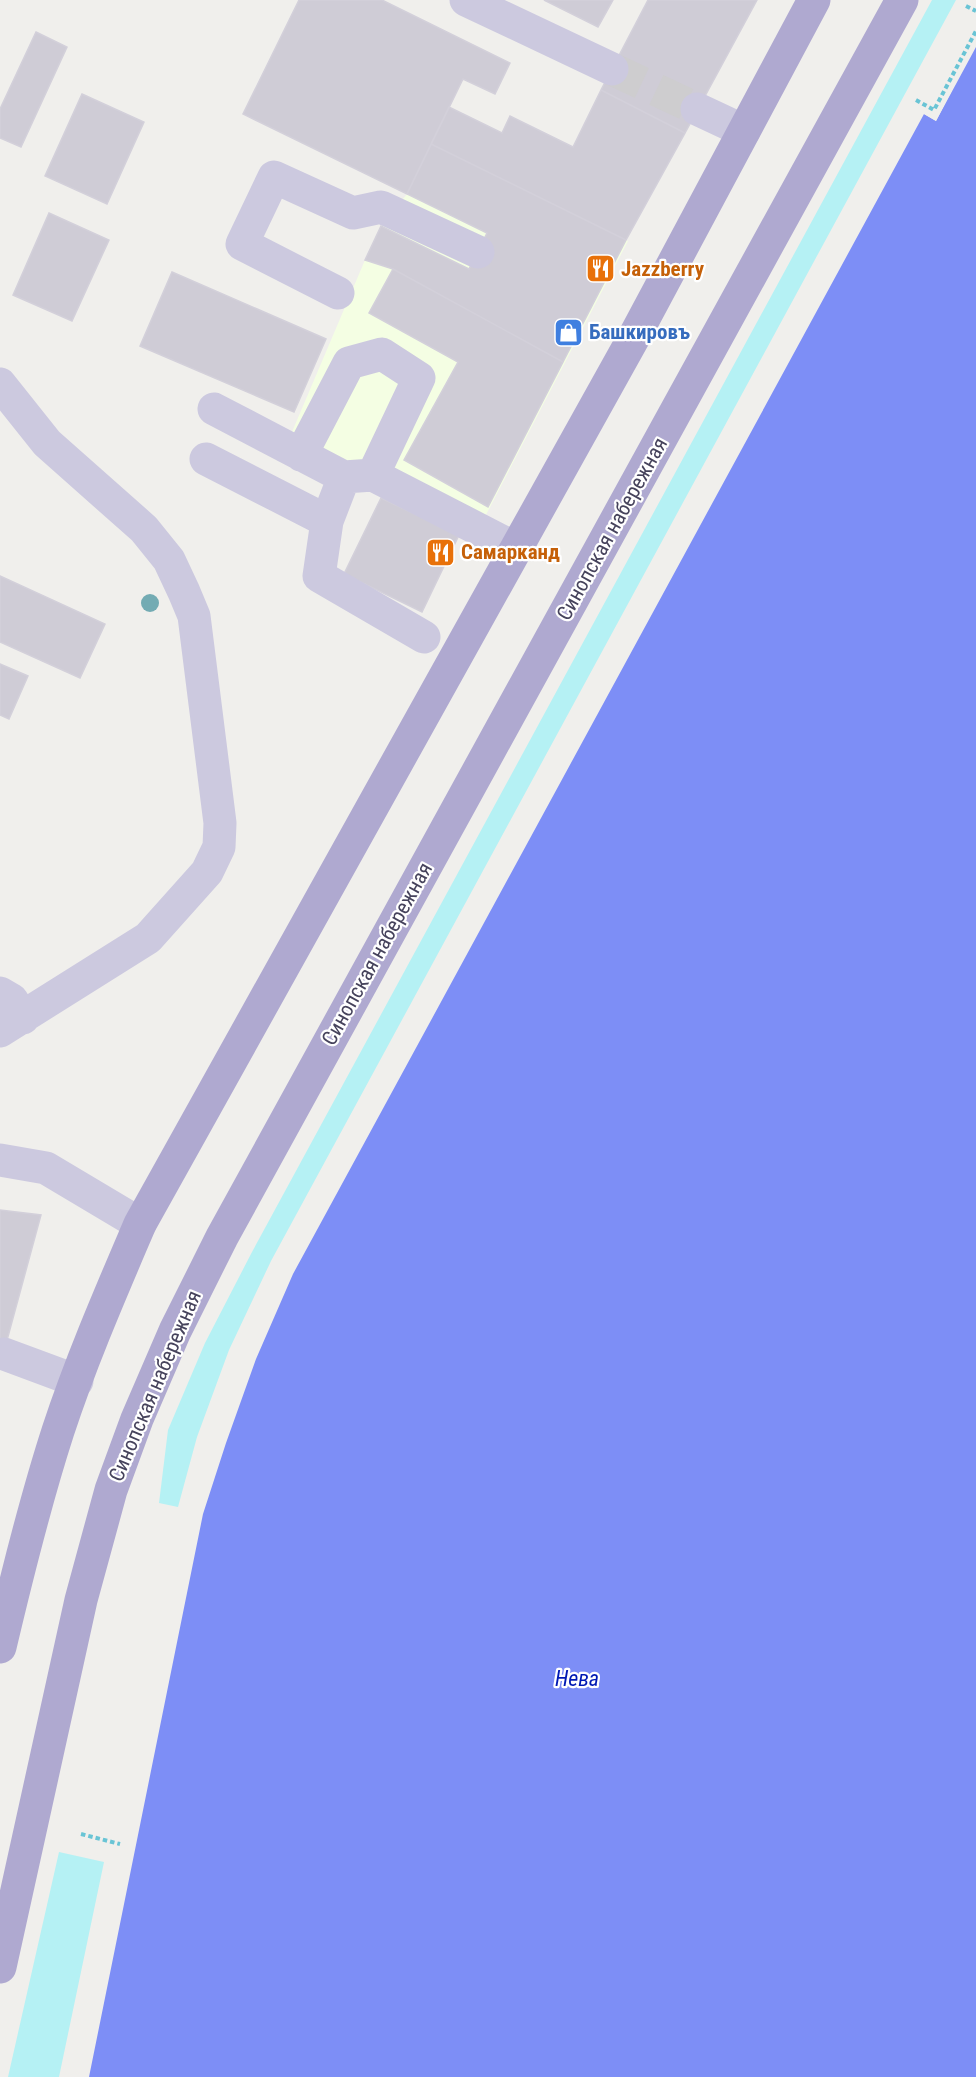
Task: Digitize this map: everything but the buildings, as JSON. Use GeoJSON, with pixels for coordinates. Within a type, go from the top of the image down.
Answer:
{"type":"FeatureCollection","features":[{"type":"Feature","properties":{"kind":"main road"},"geometry":{"type":"LineString","coordinates":[[0,1647],[27,1539],[58,1431],[99,1320],[140,1224],[634,337],[814,0]]}},
{"type":"Feature","properties":{"kind":"main road","name":"Синопская набережная"},"geometry":{"type":"LineString","coordinates":[[0,1967],[4,1905],[111,1490],[137,1419],[175,1331],[227,1226],[902,0]]}},
{"type":"Feature","properties":{"kind":"lane"},"geometry":{"type":"LineString","coordinates":[[466,0],[612,69]]}},
{"type":"Feature","properties":{"kind":"lane"},"geometry":{"type":"LineString","coordinates":[[697,109],[744,131]]}},
{"type":"Feature","properties":{"kind":"lane"},"geometry":{"type":"LineString","coordinates":[[338,293],[242,244],[274,177],[353,213],[381,207],[478,252]]}},
{"type":"Feature","properties":{"kind":"lane"},"geometry":{"type":"LineString","coordinates":[[301,455],[349,363],[382,354],[419,378],[327,521],[319,576],[424,637]]}},
{"type":"Feature","properties":{"kind":"lane"},"geometry":{"type":"LineString","coordinates":[[0,384],[47,442],[144,529],[169,560],[194,616],[220,823],[219,848],[207,873],[148,938],[11,1025]]}},
{"type":"Feature","properties":{"kind":"lane"},"geometry":{"type":"LineString","coordinates":[[214,409],[301,455],[358,476],[515,548]]}},
{"type":"Feature","properties":{"kind":"lane"},"geometry":{"type":"LineString","coordinates":[[207,459],[327,521]]}},
{"type":"Feature","properties":{"kind":"lane"},"geometry":{"type":"LineString","coordinates":[[0,993],[12,1000],[11,1025]]}},
{"type":"Feature","properties":{"kind":"lane"},"geometry":{"type":"LineString","coordinates":[[0,1160],[46,1168],[140,1224]]}},
{"type":"Feature","properties":{"kind":"lane"},"geometry":{"type":"LineString","coordinates":[[4,1354],[77,1381]]}},
{"type":"Feature","properties":{"kind":"path"},"geometry":{"type":"LineString","coordinates":[[966,6],[976,11]]}},
{"type":"Feature","properties":{"kind":"path"},"geometry":{"type":"LineString","coordinates":[[916,100],[934,110],[976,31]]}},
{"type":"Feature","properties":{"kind":"path"},"geometry":{"type":"LineString","coordinates":[[81,1834],[120,1844]]}},
{"type":"Feature","properties":{"kind":"shaded area"},"geometry":{"type":"Polygon","coordinates":[[[932,0],[956,0],[271,1261],[229,1350],[197,1437],[178,1507],[159,1503],[168,1430],[205,1343],[252,1252],[932,0]]]}},
{"type":"Feature","properties":{"kind":"shaded area"},"geometry":{"type":"Polygon","coordinates":[[[431,144],[628,241],[475,536],[289,439],[381,226],[407,194],[431,144]]]}},
{"type":"Feature","properties":{"kind":"shaded area"},"geometry":{"type":"Polygon","coordinates":[[[59,1852],[104,1862],[59,2077],[8,2077],[59,1852]]]}},
{"type":"Feature","properties":{"kind":"water","name":"Нева"},"geometry":{"type":"Polygon","coordinates":[[[976,47],[976,2077],[89,2077],[203,1514],[256,1359],[293,1274],[924,114],[936,121],[976,47]]]}},
{"type":"Feature","properties":{"kind":"pier"},"geometry":{"type":"Polygon","coordinates":[[[976,44],[936,121],[924,114],[925,111],[935,117],[976,44]]]}},
{"type":"Feature","properties":{"kind":"tunnel"},"geometry":{"type":"LineString","coordinates":[[612,69],[697,109]]}},
{"type":"Feature","properties":{"kind":"place","name":"Jazzberry"},"geometry":{"type":"Point","coordinates":[600,269]}},
{"type":"Feature","properties":{"kind":"place","name":"Башкировъ"},"geometry":{"type":"Point","coordinates":[568,332]}},
{"type":"Feature","properties":{"kind":"place","name":"Самарканд"},"geometry":{"type":"Point","coordinates":[440,552]}}]}
